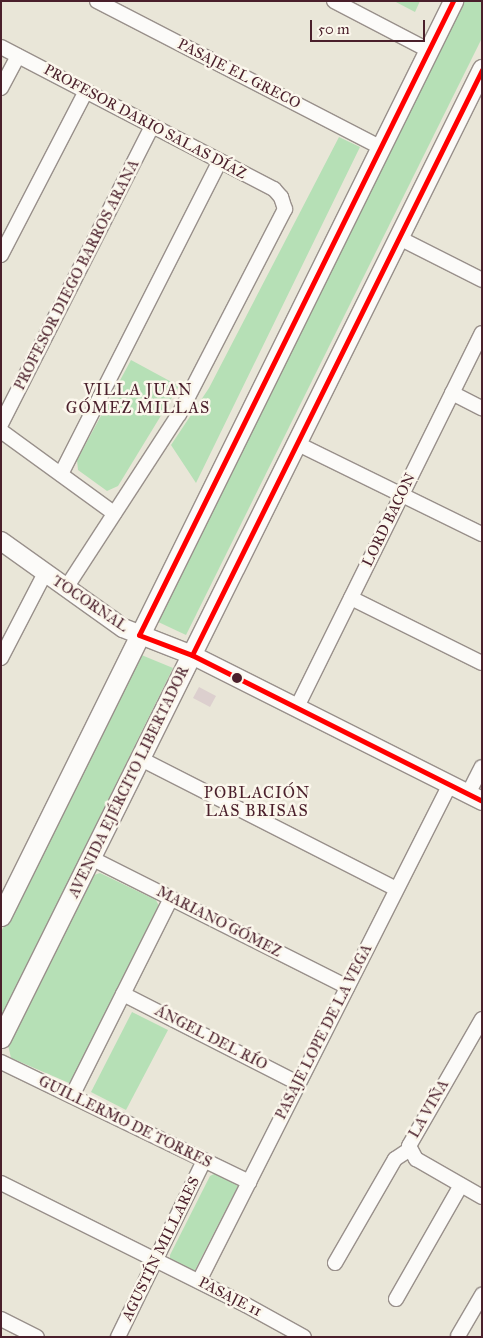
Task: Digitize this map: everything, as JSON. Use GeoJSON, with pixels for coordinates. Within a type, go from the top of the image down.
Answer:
{"type":"FeatureCollection","features":[{"type":"Feature","properties":{"kind":"main road"},"geometry":{"type":"LineString","coordinates":[[1,916],[452,1]]}},
{"type":"Feature","properties":{"kind":"main road","name":"AVENIDA EJÉRCITO LIBERTADOR"},"geometry":{"type":"LineString","coordinates":[[1,1038],[298,444],[482,69]]}},
{"type":"Feature","properties":{"kind":"street"},"geometry":{"type":"LineString","coordinates":[[334,1],[428,50]]}},
{"type":"Feature","properties":{"kind":"street","name":"PASAJE EL GRECO"},"geometry":{"type":"LineString","coordinates":[[102,2],[380,147]]}},
{"type":"Feature","properties":{"kind":"street","name":"PROFESOR DARIO SALAS DÍAZ"},"geometry":{"type":"LineString","coordinates":[[1,47],[274,189],[284,202],[281,221],[197,380],[114,513]]}},
{"type":"Feature","properties":{"kind":"street"},"geometry":{"type":"LineString","coordinates":[[1,88],[18,56]]}},
{"type":"Feature","properties":{"kind":"street"},"geometry":{"type":"LineString","coordinates":[[1,255],[86,91]]}},
{"type":"Feature","properties":{"kind":"street","name":"PROFESOR DIEGO BARROS ARANA"},"geometry":{"type":"LineString","coordinates":[[1,424],[152,126]]}},
{"type":"Feature","properties":{"kind":"street"},"geometry":{"type":"LineString","coordinates":[[61,474],[220,161]]}},
{"type":"Feature","properties":{"kind":"street"},"geometry":{"type":"LineString","coordinates":[[399,238],[482,280]]}},
{"type":"Feature","properties":{"kind":"street","name":"LORD BACON"},"geometry":{"type":"LineString","coordinates":[[297,707],[482,333]]}},
{"type":"Feature","properties":{"kind":"street"},"geometry":{"type":"LineString","coordinates":[[452,393],[482,408]]}},
{"type":"Feature","properties":{"kind":"street"},"geometry":{"type":"LineString","coordinates":[[1,431],[114,513],[66,588]]}},
{"type":"Feature","properties":{"kind":"street"},"geometry":{"type":"LineString","coordinates":[[298,444],[482,534]]}},
{"type":"Feature","properties":{"kind":"street","name":"TOCORNAL"},"geometry":{"type":"LineString","coordinates":[[1,541],[108,619],[139,635],[192,655],[475,797]]}},
{"type":"Feature","properties":{"kind":"street"},"geometry":{"type":"LineString","coordinates":[[1,658],[45,573]]}},
{"type":"Feature","properties":{"kind":"street"},"geometry":{"type":"LineString","coordinates":[[351,598],[482,663]]}},
{"type":"Feature","properties":{"kind":"street"},"geometry":{"type":"LineString","coordinates":[[141,759],[396,889]]}},
{"type":"Feature","properties":{"kind":"street"},"geometry":{"type":"LineString","coordinates":[[475,797],[482,767]]}},
{"type":"Feature","properties":{"kind":"street","name":"PASAJE LOPE DE LA VEGA"},"geometry":{"type":"LineString","coordinates":[[199,1281],[450,784]]}},
{"type":"Feature","properties":{"kind":"street","name":"MARIANO GÓMEZ"},"geometry":{"type":"LineString","coordinates":[[91,858],[347,987]]}},
{"type":"Feature","properties":{"kind":"street"},"geometry":{"type":"LineString","coordinates":[[72,1096],[171,898]]}},
{"type":"Feature","properties":{"kind":"street","name":"ÁNGEL DEL RÍO"},"geometry":{"type":"LineString","coordinates":[[123,994],[298,1083]]}},
{"type":"Feature","properties":{"kind":"street","name":"LA VIÑA"},"geometry":{"type":"LineString","coordinates":[[480,1193],[461,1185],[416,1159],[409,1150],[410,1143],[482,1019]]}},
{"type":"Feature","properties":{"kind":"street","name":"GUILLERMO DE TORRES"},"geometry":{"type":"LineString","coordinates":[[1,1062],[249,1182]]}},
{"type":"Feature","properties":{"kind":"street"},"geometry":{"type":"LineString","coordinates":[[335,1263],[395,1158],[409,1150]]}},
{"type":"Feature","properties":{"kind":"street","name":"AGUSTÍN MILLARES"},"geometry":{"type":"LineString","coordinates":[[118,1337],[204,1161]]}},
{"type":"Feature","properties":{"kind":"street","name":"PASAJE 11"},"geometry":{"type":"LineString","coordinates":[[1,1183],[199,1281],[304,1337]]}},
{"type":"Feature","properties":{"kind":"street"},"geometry":{"type":"LineString","coordinates":[[396,1299],[461,1185]]}},
{"type":"Feature","properties":{"kind":"street"},"geometry":{"type":"LineString","coordinates":[[458,1336],[482,1295]]}},
{"type":"Feature","properties":{"kind":"street"},"geometry":{"type":"LineString","coordinates":[[1,1319],[37,1337]]}},
{"type":"Feature","properties":{"kind":"green space"},"geometry":{"type":"Polygon","coordinates":[[[394,1],[420,1],[415,12],[394,1]]]}},
{"type":"Feature","properties":{"kind":"green space"},"geometry":{"type":"Polygon","coordinates":[[[462,1],[482,1],[482,38],[186,635],[154,620],[462,1]]]}},
{"type":"Feature","properties":{"kind":"green space"},"geometry":{"type":"Polygon","coordinates":[[[339,137],[360,147],[196,483],[171,445],[209,388],[339,137]]]}},
{"type":"Feature","properties":{"kind":"green space","name":"VILLA JUAN GÓMEZ MILLAS"},"geometry":{"type":"Polygon","coordinates":[[[131,360],[179,386],[118,486],[107,491],[78,470],[77,460],[131,360]]]}},
{"type":"Feature","properties":{"kind":"green space"},"geometry":{"type":"Polygon","coordinates":[[[139,654],[173,668],[1,1018],[1,932],[139,654]]]}},
{"type":"Feature","properties":{"kind":"green space"},"geometry":{"type":"Polygon","coordinates":[[[100,873],[156,900],[160,908],[76,1079],[69,1083],[11,1058],[8,1045],[94,875],[100,873]]]}},
{"type":"Feature","properties":{"kind":"green space"},"geometry":{"type":"Polygon","coordinates":[[[132,1012],[168,1030],[126,1110],[91,1092],[132,1012]]]}},
{"type":"Feature","properties":{"kind":"green space"},"geometry":{"type":"Polygon","coordinates":[[[216,1173],[238,1186],[194,1272],[170,1260],[170,1255],[210,1176],[216,1173]]]}},
{"type":"Feature","properties":{"kind":"building"},"geometry":{"type":"Polygon","coordinates":[[[199,687],[216,696],[210,707],[193,698],[199,687]]]}},
{"type":"Feature","properties":{"kind":"transit line"},"geometry":{"type":"LineString","coordinates":[[453,1],[139,635],[192,655],[482,801]]}},
{"type":"Feature","properties":{"kind":"transit line"},"geometry":{"type":"LineString","coordinates":[[192,655],[482,70]]}},
{"type":"Feature","properties":{"kind":"district","name":"VILLA JUAN GÓMEZ MILLAS"},"geometry":{"type":"Point","coordinates":[138,399]}},
{"type":"Feature","properties":{"kind":"district","name":"POBLACIÓN LAS BRISAS"},"geometry":{"type":"Point","coordinates":[257,802]}}]}
